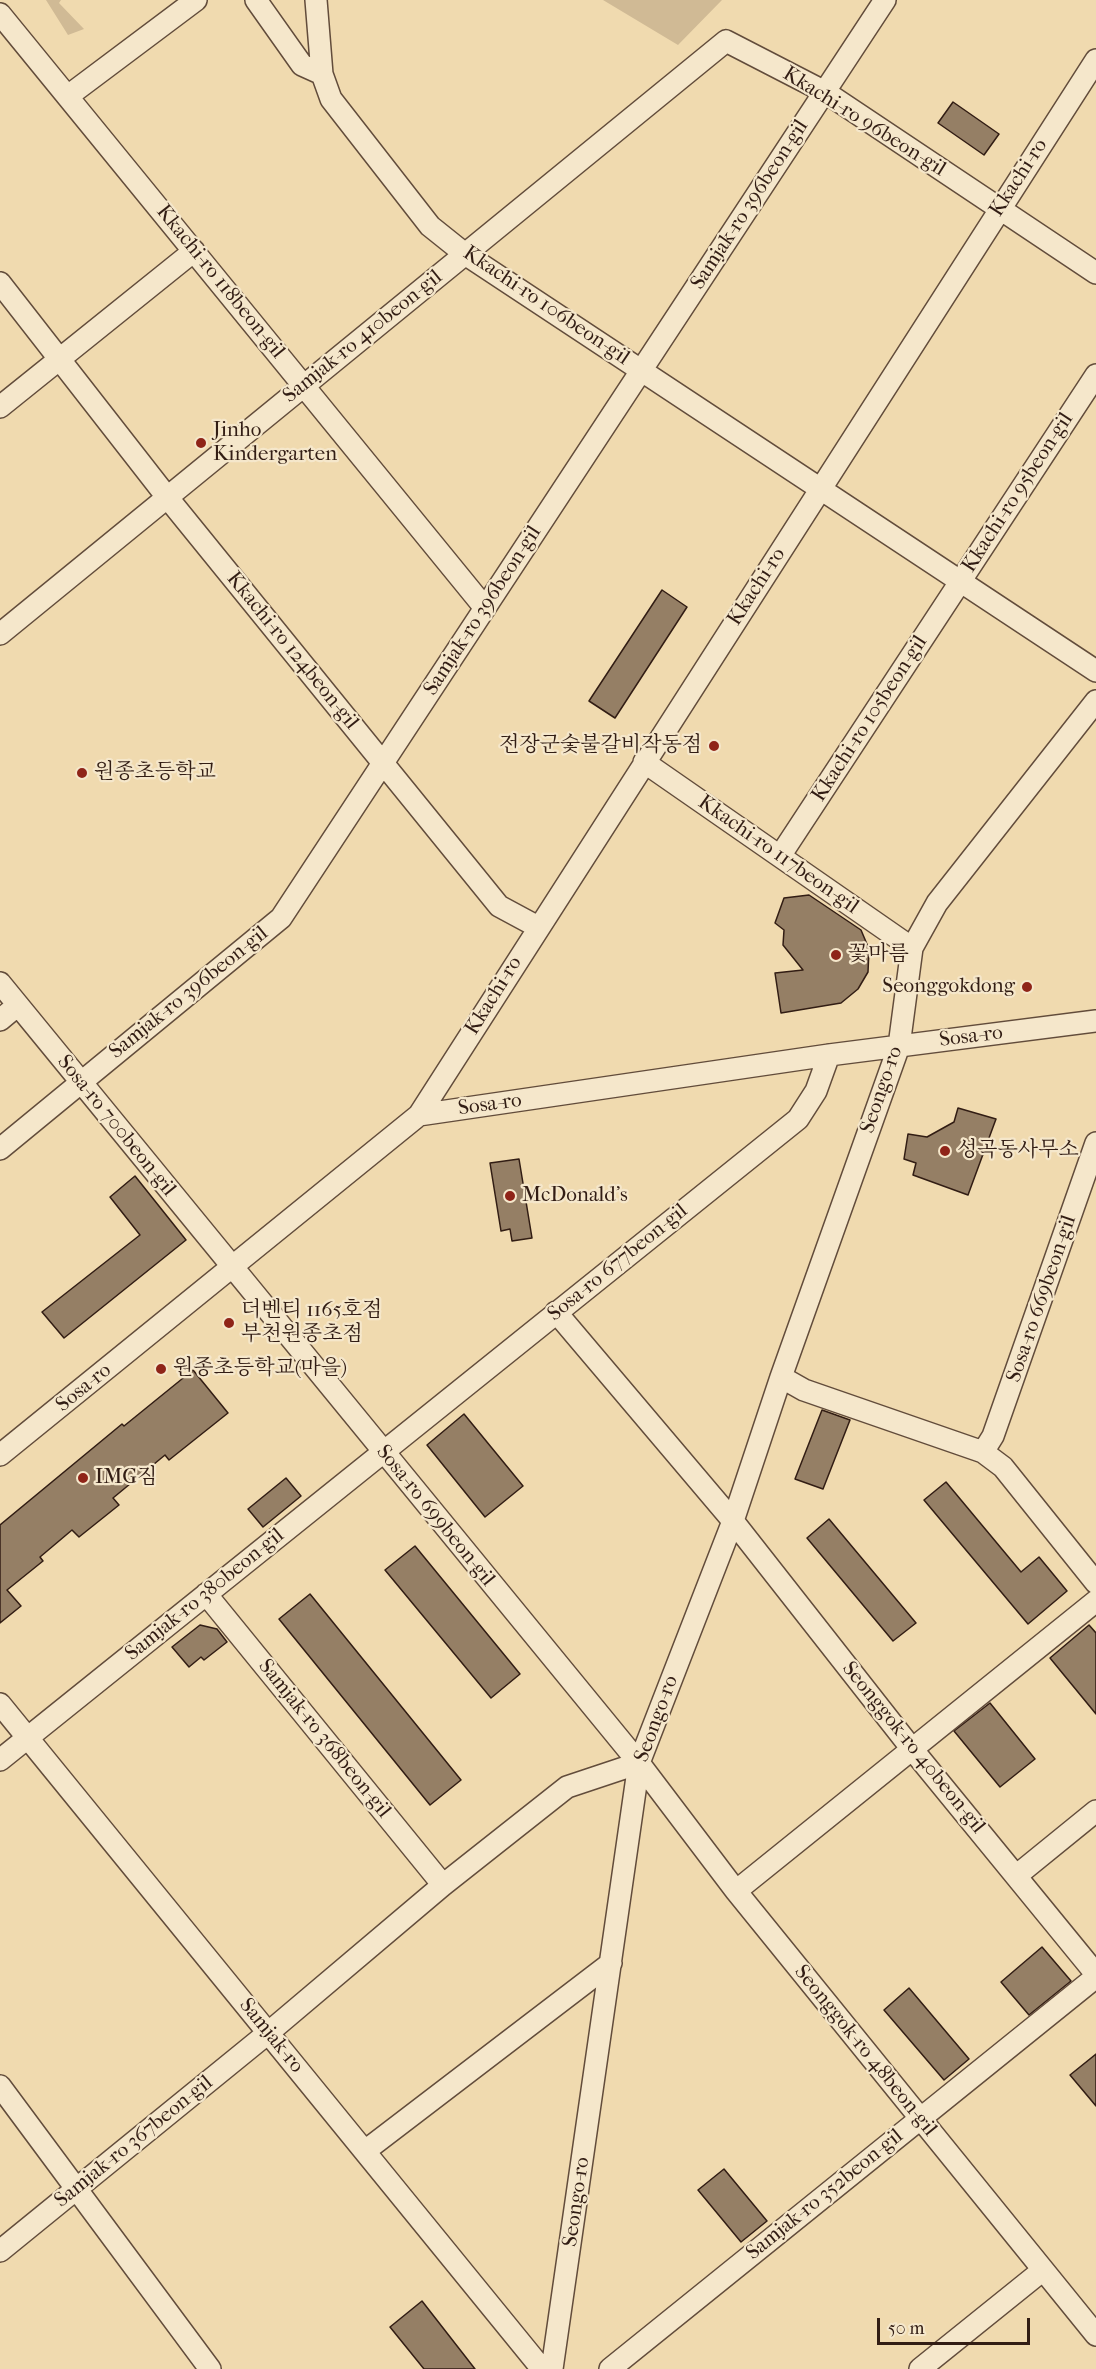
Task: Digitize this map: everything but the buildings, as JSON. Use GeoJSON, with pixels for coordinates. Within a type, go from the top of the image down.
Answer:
{"type":"FeatureCollection","features":[{"type":"Feature","properties":{"kind":"street"},"geometry":{"type":"LineString","coordinates":[[68,96],[196,0]]}},
{"type":"Feature","properties":{"kind":"street"},"geometry":{"type":"LineString","coordinates":[[256,0],[302,65],[322,74]]}},
{"type":"Feature","properties":{"kind":"street","name":"Kkachi-ro 106beon-gil"},"geometry":{"type":"LineString","coordinates":[[316,0],[322,74],[331,99],[430,226],[465,254],[820,488]]}},
{"type":"Feature","properties":{"kind":"street","name":"Samjak-ro 396beon-gil"},"geometry":{"type":"LineString","coordinates":[[0,1149],[281,918],[885,0]]}},
{"type":"Feature","properties":{"kind":"street","name":"Kkachi-ro 118beon-gil"},"geometry":{"type":"LineString","coordinates":[[0,14],[485,608]]}},
{"type":"Feature","properties":{"kind":"street","name":"Kkachi-ro 96beon-gil"},"geometry":{"type":"LineString","coordinates":[[726,41],[825,92],[999,209]]}},
{"type":"Feature","properties":{"kind":"street","name":"Samjak-ro 410beon-gil"},"geometry":{"type":"LineString","coordinates":[[0,634],[726,41]]}},
{"type":"Feature","properties":{"kind":"street","name":"Kkachi-ro"},"geometry":{"type":"LineString","coordinates":[[419,1115],[1096,60]]}},
{"type":"Feature","properties":{"kind":"street"},"geometry":{"type":"LineString","coordinates":[[999,209],[1096,273]]}},
{"type":"Feature","properties":{"kind":"street"},"geometry":{"type":"LineString","coordinates":[[0,407],[194,251]]}},
{"type":"Feature","properties":{"kind":"street","name":"Kkachi-ro 124beon-gil"},"geometry":{"type":"LineString","coordinates":[[0,283],[61,358],[167,497],[499,906],[538,927]]}},
{"type":"Feature","properties":{"kind":"street","name":"Kkachi-ro 95beon-gil"},"geometry":{"type":"LineString","coordinates":[[960,581],[1096,375]]}},
{"type":"Feature","properties":{"kind":"street"},"geometry":{"type":"LineString","coordinates":[[820,488],[1096,671]]}},
{"type":"Feature","properties":{"kind":"street","name":"Kkachi-ro 105beon-gil"},"geometry":{"type":"LineString","coordinates":[[780,856],[960,581]]}},
{"type":"Feature","properties":{"kind":"street","name":"Seongo-ro"},"geometry":{"type":"LineString","coordinates":[[552,2369],[639,1763],[733,1521],[781,1377],[899,1046],[912,948],[937,903],[1096,701]]}},
{"type":"Feature","properties":{"kind":"street","name":"Kkachi-ro 117beon-gil"},"geometry":{"type":"LineString","coordinates":[[644,762],[912,948]]}},
{"type":"Feature","properties":{"kind":"street","name":"Sosa-ro 700beon-gil"},"geometry":{"type":"LineString","coordinates":[[0,983],[233,1269]]}},
{"type":"Feature","properties":{"kind":"street"},"geometry":{"type":"LineString","coordinates":[[0,1020],[18,1005]]}},
{"type":"Feature","properties":{"kind":"street","name":"Sosa-ro"},"geometry":{"type":"LineString","coordinates":[[0,1455],[233,1269],[419,1115],[829,1055],[1096,1021]]}},
{"type":"Feature","properties":{"kind":"street","name":"Sosa-ro 677beon-gil"},"geometry":{"type":"LineString","coordinates":[[382,1452],[798,1119],[816,1091],[829,1055]]}},
{"type":"Feature","properties":{"kind":"street","name":"Sosa-ro 669beon-gil"},"geometry":{"type":"LineString","coordinates":[[983,1452],[993,1436],[1096,1143]]}},
{"type":"Feature","properties":{"kind":"street","name":"Sosa-ro 699beon-gil"},"geometry":{"type":"LineString","coordinates":[[233,1269],[639,1763]]}},
{"type":"Feature","properties":{"kind":"street"},"geometry":{"type":"LineString","coordinates":[[556,1312],[733,1521]]}},
{"type":"Feature","properties":{"kind":"street"},"geometry":{"type":"LineString","coordinates":[[781,1377],[804,1390],[983,1452],[1003,1467],[1096,1583]]}},
{"type":"Feature","properties":{"kind":"street","name":"Samjak-ro 380beon-gil"},"geometry":{"type":"LineString","coordinates":[[0,1760],[382,1452]]}},
{"type":"Feature","properties":{"kind":"street","name":"Seonggok-ro 40beon-gil"},"geometry":{"type":"LineString","coordinates":[[733,1521],[912,1749],[1096,1975]]}},
{"type":"Feature","properties":{"kind":"street","name":"Samjak-ro 368beon-gil"},"geometry":{"type":"LineString","coordinates":[[206,1594],[443,1885]]}},
{"type":"Feature","properties":{"kind":"street"},"geometry":{"type":"LineString","coordinates":[[735,1891],[1096,1601]]}},
{"type":"Feature","properties":{"kind":"street","name":"Samjak-ro"},"geometry":{"type":"LineString","coordinates":[[0,1704],[542,2369]]}},
{"type":"Feature","properties":{"kind":"street"},"geometry":{"type":"LineString","coordinates":[[268,2033],[443,1885],[567,1787],[639,1763]]}},
{"type":"Feature","properties":{"kind":"street","name":"Seonggok-ro 48beon-gil"},"geometry":{"type":"LineString","coordinates":[[639,1763],[735,1891],[1096,2335]]}},
{"type":"Feature","properties":{"kind":"street"},"geometry":{"type":"LineString","coordinates":[[1016,1876],[1096,1811]]}},
{"type":"Feature","properties":{"kind":"street"},"geometry":{"type":"LineString","coordinates":[[365,2151],[611,1963]]}},
{"type":"Feature","properties":{"kind":"street","name":"Samjak-ro 352beon-gil"},"geometry":{"type":"LineString","coordinates":[[610,2369],[1096,1975]]}},
{"type":"Feature","properties":{"kind":"street","name":"Samjak-ro 367beon-gil"},"geometry":{"type":"LineString","coordinates":[[0,2251],[268,2033]]}},
{"type":"Feature","properties":{"kind":"street"},"geometry":{"type":"LineString","coordinates":[[0,2086],[210,2369]]}},
{"type":"Feature","properties":{"kind":"street"},"geometry":{"type":"LineString","coordinates":[[921,2369],[1043,2270]]}},
{"type":"Feature","properties":{"kind":"shaded area"},"geometry":{"type":"Polygon","coordinates":[[[46,0],[61,0],[59,3],[84,29],[68,35],[46,0]]]}},
{"type":"Feature","properties":{"kind":"shaded area"},"geometry":{"type":"Polygon","coordinates":[[[603,0],[722,0],[678,45],[603,0]]]}},
{"type":"Feature","properties":{"kind":"place","name":"Jinho Kindergarten"},"geometry":{"type":"Point","coordinates":[201,443]}},
{"type":"Feature","properties":{"kind":"place","name":"전장군숯불갈비작동점"},"geometry":{"type":"Point","coordinates":[714,746]}},
{"type":"Feature","properties":{"kind":"place","name":"원종초등학교"},"geometry":{"type":"Point","coordinates":[82,773]}},
{"type":"Feature","properties":{"kind":"place","name":"꽃마름"},"geometry":{"type":"Point","coordinates":[836,955]}},
{"type":"Feature","properties":{"kind":"place","name":"Seonggokdong"},"geometry":{"type":"Point","coordinates":[1027,987]}},
{"type":"Feature","properties":{"kind":"place","name":"성곡동사무소"},"geometry":{"type":"Point","coordinates":[945,1151]}},
{"type":"Feature","properties":{"kind":"place","name":"McDonald's"},"geometry":{"type":"Point","coordinates":[510,1196]}},
{"type":"Feature","properties":{"kind":"place","name":"더벤티 1165호점 부천원종초점"},"geometry":{"type":"Point","coordinates":[229,1323]}},
{"type":"Feature","properties":{"kind":"place","name":"원종초등학교(마을)"},"geometry":{"type":"Point","coordinates":[161,1369]}},
{"type":"Feature","properties":{"kind":"place","name":"IMG짐"},"geometry":{"type":"Point","coordinates":[83,1478]}}]}
